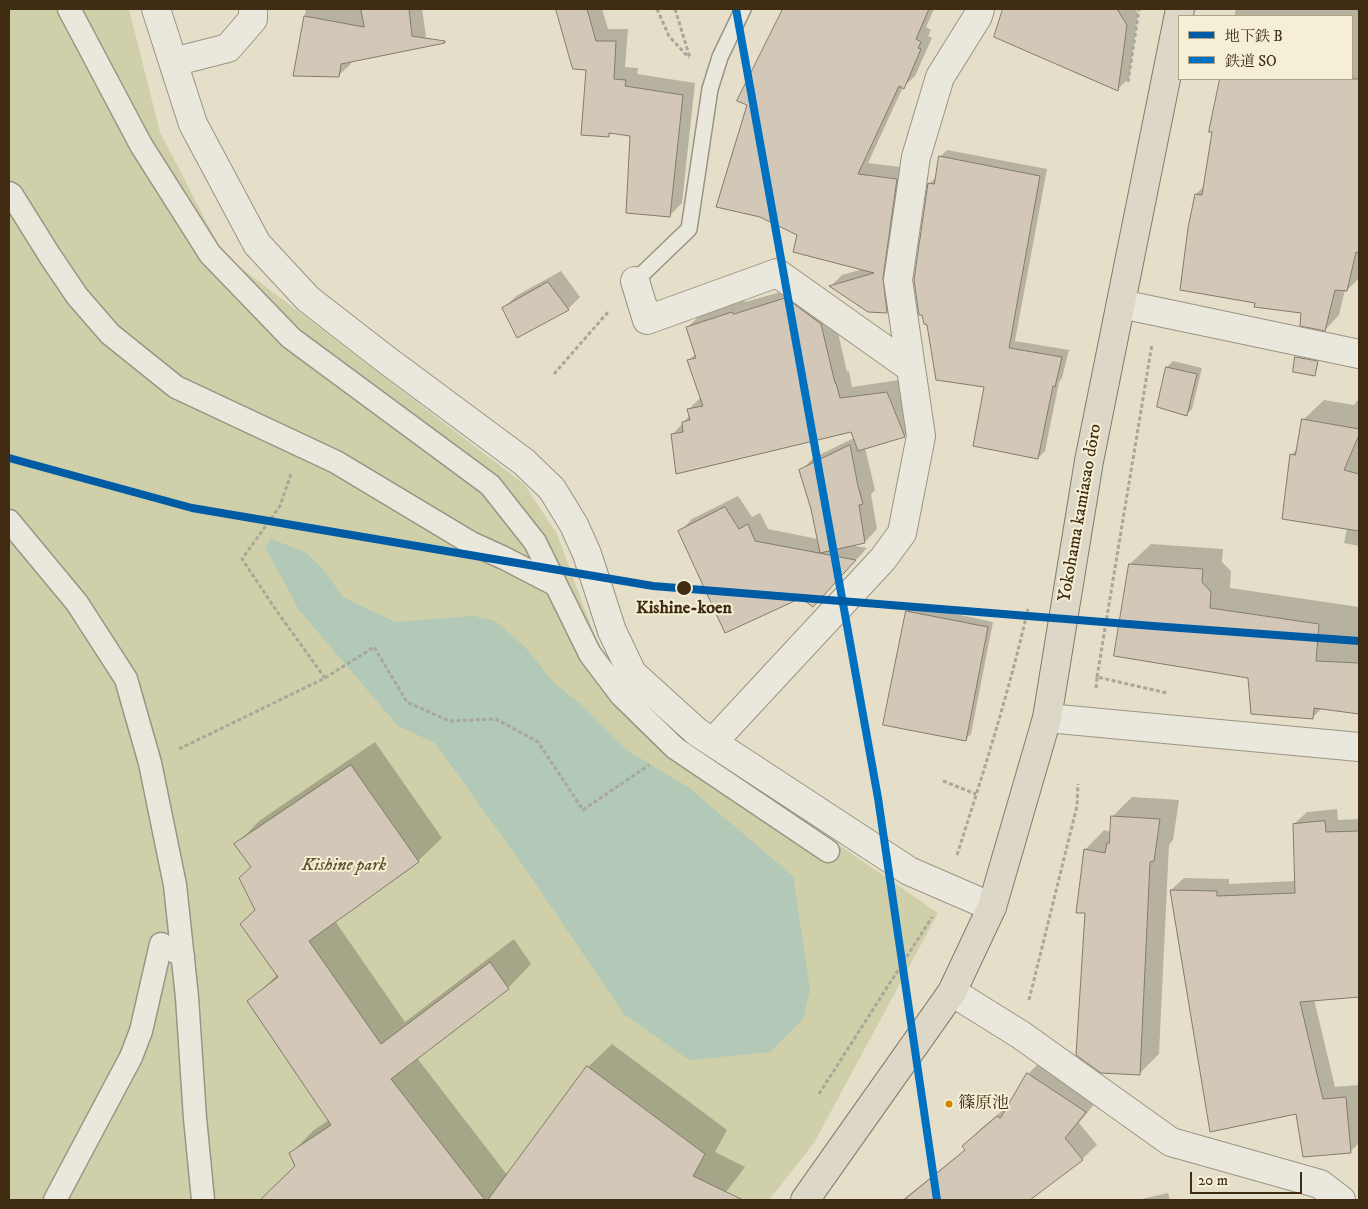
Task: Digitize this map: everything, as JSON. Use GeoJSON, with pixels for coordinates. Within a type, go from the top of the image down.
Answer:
{"type":"FeatureCollection","features":[{"type":"Feature","properties":{"kind":"main road","name":"Yokohama kamiasao dōro"},"geometry":{"type":"LineString","coordinates":[[805,1200],[952,992],[992,907],[1047,718],[1089,461],[1178,19]]}},
{"type":"Feature","properties":{"kind":"street"},"geometry":{"type":"LineString","coordinates":[[69,9],[141,146],[210,254],[291,338],[490,485],[535,542],[590,654],[621,695],[675,748],[828,851]]}},
{"type":"Feature","properties":{"kind":"street"},"geometry":{"type":"LineString","coordinates":[[156,9],[193,124],[261,250],[308,298],[384,358],[524,462],[552,489],[574,524],[587,554],[612,631],[632,673],[697,732],[908,871],[992,907]]}},
{"type":"Feature","properties":{"kind":"street"},"geometry":{"type":"LineString","coordinates":[[173,62],[228,48],[253,19],[253,9]]}},
{"type":"Feature","properties":{"kind":"street"},"geometry":{"type":"LineString","coordinates":[[713,742],[883,559],[902,533],[921,436],[898,280],[916,157],[940,76],[978,16],[980,9]]}},
{"type":"Feature","properties":{"kind":"street"},"geometry":{"type":"LineString","coordinates":[[9,193],[77,296],[110,334],[176,387],[336,462],[471,543],[556,585]]}},
{"type":"Feature","properties":{"kind":"street"},"geometry":{"type":"LineString","coordinates":[[635,281],[647,320],[776,273],[911,368]]}},
{"type":"Feature","properties":{"kind":"street"},"geometry":{"type":"LineString","coordinates":[[1121,304],[1358,350]]}},
{"type":"Feature","properties":{"kind":"street"},"geometry":{"type":"LineString","coordinates":[[9,521],[77,603],[126,679],[150,763],[175,886],[187,997],[195,1118],[203,1200]]}},
{"type":"Feature","properties":{"kind":"street"},"geometry":{"type":"LineString","coordinates":[[1047,718],[1359,747]]}},
{"type":"Feature","properties":{"kind":"street"},"geometry":{"type":"LineString","coordinates":[[55,1200],[131,1057],[141,1031],[161,944],[183,956]]}},
{"type":"Feature","properties":{"kind":"street"},"geometry":{"type":"LineString","coordinates":[[952,992],[1021,1035],[1172,1142],[1320,1184],[1341,1200]]}},
{"type":"Feature","properties":{"kind":"lane"},"geometry":{"type":"LineString","coordinates":[[635,281],[689,229],[710,89],[720,57],[743,9]]}},
{"type":"Feature","properties":{"kind":"path"},"geometry":{"type":"LineString","coordinates":[[657,9],[669,36],[691,60],[675,9]]}},
{"type":"Feature","properties":{"kind":"path"},"geometry":{"type":"LineString","coordinates":[[554,374],[635,281]]}},
{"type":"Feature","properties":{"kind":"path"},"geometry":{"type":"LineString","coordinates":[[1096,693],[1097,677],[1157,312]]}},
{"type":"Feature","properties":{"kind":"path"},"geometry":{"type":"LineString","coordinates":[[280,506],[242,559],[325,678]]}},
{"type":"Feature","properties":{"kind":"path"},"geometry":{"type":"LineString","coordinates":[[150,763],[325,678],[374,647],[407,702],[449,721],[496,720],[538,742],[582,810],[650,764]]}},
{"type":"Feature","properties":{"kind":"path"},"geometry":{"type":"LineString","coordinates":[[1097,677],[1169,694]]}},
{"type":"Feature","properties":{"kind":"path"},"geometry":{"type":"LineString","coordinates":[[943,781],[976,794]]}},
{"type":"Feature","properties":{"kind":"path"},"geometry":{"type":"LineString","coordinates":[[1021,1035],[1077,806],[1078,784]]}},
{"type":"Feature","properties":{"kind":"path"},"geometry":{"type":"LineString","coordinates":[[819,1094],[936,910]]}},
{"type":"Feature","properties":{"kind":"green space","name":"Kishine park"},"geometry":{"type":"Polygon","coordinates":[[[9,9],[129,9],[160,132],[223,254],[524,484],[557,534],[597,642],[626,687],[678,734],[938,913],[814,1143],[769,1200],[9,1200],[9,9]]]}},
{"type":"Feature","properties":{"kind":"shaded area"},"geometry":{"type":"Polygon","coordinates":[[[271,539],[305,552],[323,569],[343,597],[395,622],[474,616],[495,621],[525,647],[555,684],[581,704],[628,751],[688,787],[793,876],[810,989],[803,1019],[770,1052],[689,1060],[624,1014],[527,871],[435,743],[398,726],[299,610],[265,547],[271,539]]]}},
{"type":"Feature","properties":{"kind":"building"},"geometry":{"type":"Polygon","coordinates":[[[361,9],[409,9],[412,36],[445,41],[445,43],[341,64],[339,77],[293,76],[304,16],[364,27],[361,9]]]}},
{"type":"Feature","properties":{"kind":"building"},"geometry":{"type":"Polygon","coordinates":[[[556,9],[587,9],[596,41],[616,41],[614,79],[626,80],[625,86],[683,95],[670,217],[626,213],[630,136],[609,133],[609,137],[581,135],[586,70],[573,69],[556,9]]]}},
{"type":"Feature","properties":{"kind":"building"},"geometry":{"type":"Polygon","coordinates":[[[783,9],[929,9],[916,39],[921,42],[918,48],[921,49],[904,89],[899,86],[858,174],[897,179],[883,278],[887,313],[868,312],[829,286],[874,273],[793,252],[797,235],[760,217],[716,207],[747,105],[737,101],[783,9]]]}},
{"type":"Feature","properties":{"kind":"building"},"geometry":{"type":"Polygon","coordinates":[[[1003,9],[1117,9],[1127,25],[1118,91],[994,37],[1003,9]]]}},
{"type":"Feature","properties":{"kind":"building"},"geometry":{"type":"Polygon","coordinates":[[[1359,79],[1359,253],[1356,252],[1347,291],[1335,290],[1325,331],[1300,326],[1301,313],[1254,307],[1255,303],[1180,290],[1188,228],[1195,194],[1202,195],[1212,132],[1209,132],[1220,80],[1359,79]]]}},
{"type":"Feature","properties":{"kind":"building"},"geometry":{"type":"Polygon","coordinates":[[[939,156],[1040,176],[1009,348],[1062,357],[1055,387],[1053,386],[1038,459],[973,446],[984,387],[936,380],[927,325],[924,324],[922,315],[919,315],[914,280],[928,183],[934,184],[939,156]]]}},
{"type":"Feature","properties":{"kind":"building"},"geometry":{"type":"Polygon","coordinates":[[[548,282],[569,310],[517,338],[502,308],[548,282]]]}},
{"type":"Feature","properties":{"kind":"building"},"geometry":{"type":"Polygon","coordinates":[[[786,298],[821,324],[840,398],[887,392],[905,437],[858,451],[851,432],[676,474],[671,434],[683,432],[682,422],[690,420],[687,409],[703,406],[687,360],[696,358],[686,327],[732,312],[733,314],[786,298]]]}},
{"type":"Feature","properties":{"kind":"building"},"geometry":{"type":"Polygon","coordinates":[[[1295,357],[1318,361],[1315,376],[1293,372],[1295,357]]]}},
{"type":"Feature","properties":{"kind":"building"},"geometry":{"type":"Polygon","coordinates":[[[1166,367],[1197,374],[1187,416],[1157,407],[1166,367]]]}},
{"type":"Feature","properties":{"kind":"building"},"geometry":{"type":"Polygon","coordinates":[[[1302,419],[1359,429],[1359,435],[1344,470],[1359,474],[1359,531],[1282,519],[1290,454],[1295,455],[1302,419]]]}},
{"type":"Feature","properties":{"kind":"building"},"geometry":{"type":"Polygon","coordinates":[[[850,445],[863,504],[859,505],[865,543],[820,553],[811,509],[799,470],[850,445]]]}},
{"type":"Feature","properties":{"kind":"building"},"geometry":{"type":"Polygon","coordinates":[[[725,507],[739,529],[748,524],[755,541],[856,560],[813,607],[801,598],[725,633],[678,531],[725,507]]]}},
{"type":"Feature","properties":{"kind":"building"},"geometry":{"type":"Polygon","coordinates":[[[1129,564],[1203,569],[1202,582],[1211,592],[1210,608],[1319,624],[1316,661],[1359,663],[1359,714],[1314,708],[1313,719],[1251,714],[1248,678],[1114,656],[1129,564]]]}},
{"type":"Feature","properties":{"kind":"building"},"geometry":{"type":"Polygon","coordinates":[[[906,611],[988,627],[966,741],[883,725],[906,611]]]}},
{"type":"Feature","properties":{"kind":"building"},"geometry":{"type":"Polygon","coordinates":[[[351,765],[419,862],[309,941],[381,1044],[490,962],[509,989],[391,1079],[485,1200],[260,1200],[295,1166],[289,1153],[331,1125],[247,1001],[278,977],[240,924],[255,910],[239,878],[251,867],[234,844],[351,765]]]}},
{"type":"Feature","properties":{"kind":"building"},"geometry":{"type":"Polygon","coordinates":[[[1111,816],[1160,819],[1154,861],[1150,862],[1140,1075],[1101,1073],[1076,1055],[1085,913],[1076,913],[1084,849],[1105,853],[1107,843],[1109,843],[1111,816]]]}},
{"type":"Feature","properties":{"kind":"building"},"geometry":{"type":"Polygon","coordinates":[[[1325,821],[1326,832],[1359,831],[1359,997],[1300,1002],[1323,1099],[1346,1097],[1351,1153],[1303,1157],[1296,1114],[1210,1132],[1170,890],[1217,891],[1217,896],[1295,893],[1293,824],[1325,821]]]}},
{"type":"Feature","properties":{"kind":"building"},"geometry":{"type":"Polygon","coordinates":[[[587,1066],[705,1154],[693,1176],[743,1200],[488,1200],[587,1066]]]}},
{"type":"Feature","properties":{"kind":"building"},"geometry":{"type":"Polygon","coordinates":[[[1027,1073],[1086,1112],[1065,1138],[1083,1160],[1030,1200],[904,1200],[965,1150],[962,1146],[997,1116],[1000,1118],[1027,1073]]]}},
{"type":"Feature","properties":{"kind":"metro line","name":"B"},"geometry":{"type":"LineString","coordinates":[[9,458],[192,508],[653,586],[1359,641]]}},
{"type":"Feature","properties":{"kind":"rail line","name":"SO"},"geometry":{"type":"LineString","coordinates":[[736,9],[878,798],[937,1200]]}},
{"type":"Feature","properties":{"kind":"place","name":"Kishine-koen"},"geometry":{"type":"Point","coordinates":[684,588]}},
{"type":"Feature","properties":{"kind":"place","name":"篠原池"},"geometry":{"type":"Point","coordinates":[949,1104]}}]}
